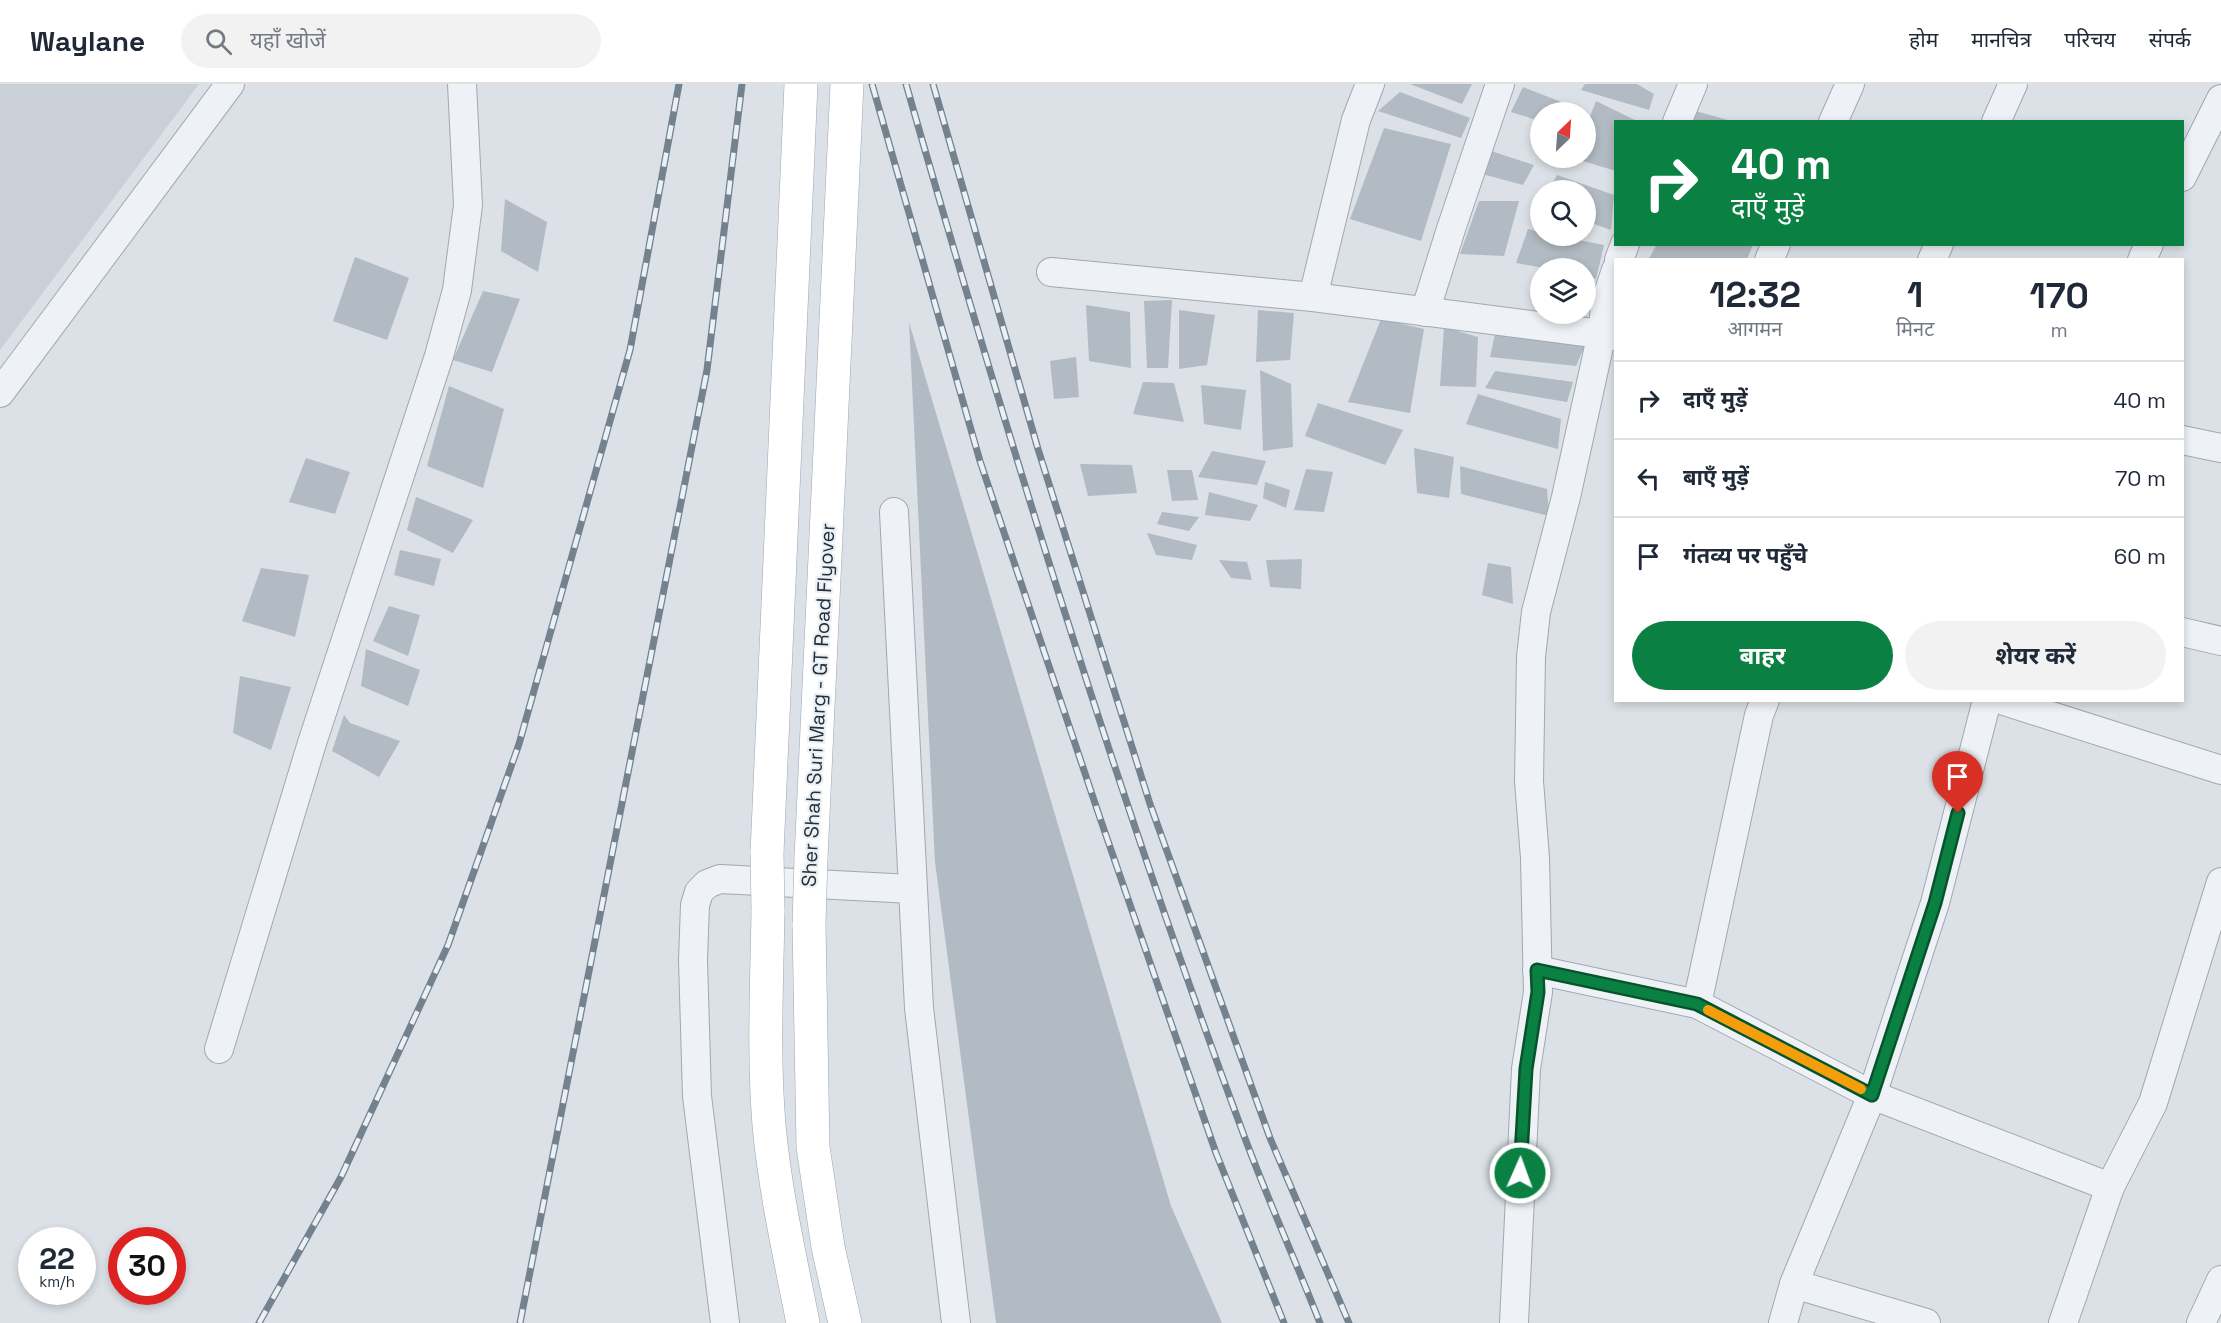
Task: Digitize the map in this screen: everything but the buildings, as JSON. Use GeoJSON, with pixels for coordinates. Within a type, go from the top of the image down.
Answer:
{"type":"FeatureCollection","features":[{"type":"Feature","properties":{"kind":"main road","name":"Sher Shah Suri Marg - GT Road Flyover"},"geometry":{"type":"LineString","coordinates":[[801,84],[767,853],[766,1045],[771,1136],[781,1210],[803,1323]]}},
{"type":"Feature","properties":{"kind":"main road","name":"Sher Shah Suri Marg - GT Road Flyover"},"geometry":{"type":"LineString","coordinates":[[845,1323],[828,1248],[813,1147],[809,924],[847,84]]}},
{"type":"Feature","properties":{"kind":"street"},"geometry":{"type":"LineString","coordinates":[[0,393],[230,84]]}},
{"type":"Feature","properties":{"kind":"street"},"geometry":{"type":"LineString","coordinates":[[219,1049],[312,743],[439,356],[457,290],[468,205],[462,84]]}},
{"type":"Feature","properties":{"kind":"street"},"geometry":{"type":"LineString","coordinates":[[1313,297],[1356,120],[1370,84]]}},
{"type":"Feature","properties":{"kind":"street"},"geometry":{"type":"LineString","coordinates":[[1425,312],[1450,229],[1500,84]]}},
{"type":"Feature","properties":{"kind":"street"},"geometry":{"type":"LineString","coordinates":[[1678,120],[1693,84]]}},
{"type":"Feature","properties":{"kind":"street"},"geometry":{"type":"LineString","coordinates":[[1834,120],[1850,84]]}},
{"type":"Feature","properties":{"kind":"street"},"geometry":{"type":"LineString","coordinates":[[1997,120],[2013,84]]}},
{"type":"Feature","properties":{"kind":"street"},"geometry":{"type":"LineString","coordinates":[[2184,173],[2221,99]]}},
{"type":"Feature","properties":{"kind":"street"},"geometry":{"type":"LineString","coordinates":[[1051,272],[1313,297],[1609,335]]}},
{"type":"Feature","properties":{"kind":"street"},"geometry":{"type":"LineString","coordinates":[[1514,1323],[1526,1069],[1538,992],[1535,858],[1529,781],[1531,657],[1536,612],[1609,335],[1606,300],[1614,276]]}},
{"type":"Feature","properties":{"kind":"street"},"geometry":{"type":"LineString","coordinates":[[2184,440],[2221,448]]}},
{"type":"Feature","properties":{"kind":"street"},"geometry":{"type":"LineString","coordinates":[[894,512],[919,1008],[956,1323]]}},
{"type":"Feature","properties":{"kind":"street"},"geometry":{"type":"LineString","coordinates":[[2184,632],[2221,641]]}},
{"type":"Feature","properties":{"kind":"street"},"geometry":{"type":"LineString","coordinates":[[1697,1004],[1764,702]]}},
{"type":"Feature","properties":{"kind":"street"},"geometry":{"type":"LineString","coordinates":[[1783,1323],[1794,1284],[1872,1095],[1935,903],[1986,702]]}},
{"type":"Feature","properties":{"kind":"street"},"geometry":{"type":"LineString","coordinates":[[2007,702],[2221,770]]}},
{"type":"Feature","properties":{"kind":"street"},"geometry":{"type":"LineString","coordinates":[[725,1323],[697,1096],[693,960],[695,905],[699,892],[707,884],[720,879],[912,889]]}},
{"type":"Feature","properties":{"kind":"street"},"geometry":{"type":"LineString","coordinates":[[2063,1323],[2110,1187],[2153,1103],[2221,882]]}},
{"type":"Feature","properties":{"kind":"street"},"geometry":{"type":"LineString","coordinates":[[1537,970],[1697,1004],[1872,1095],[2110,1187]]}},
{"type":"Feature","properties":{"kind":"street"},"geometry":{"type":"LineString","coordinates":[[2201,1323],[2221,1280]]}},
{"type":"Feature","properties":{"kind":"street"},"geometry":{"type":"LineString","coordinates":[[1794,1284],[1926,1323]]}},
{"type":"Feature","properties":{"kind":"shaded area"},"geometry":{"type":"Polygon","coordinates":[[[0,84],[199,84],[0,350],[0,84]]]}},
{"type":"Feature","properties":{"kind":"railway"},"geometry":{"type":"LineString","coordinates":[[259,1323],[341,1177],[448,945],[519,744],[630,350],[679,84]]}},
{"type":"Feature","properties":{"kind":"railway"},"geometry":{"type":"LineString","coordinates":[[520,1323],[707,370],[742,84]]}},
{"type":"Feature","properties":{"kind":"railway"},"geometry":{"type":"LineString","coordinates":[[872,84],[980,461],[1216,1153],[1284,1323]]}},
{"type":"Feature","properties":{"kind":"railway"},"geometry":{"type":"LineString","coordinates":[[906,84],[1024,483],[1153,880],[1246,1141],[1320,1323]]}},
{"type":"Feature","properties":{"kind":"railway"},"geometry":{"type":"LineString","coordinates":[[933,84],[1038,449],[1150,804],[1270,1138],[1349,1323]]}},
{"type":"Feature","properties":{"kind":"slow traffic"},"geometry":{"type":"LineString","coordinates":[[1708,1010],[1861,1089]]}},
{"type":"Feature","properties":{"kind":"route"},"geometry":{"type":"LineString","coordinates":[[1520,1173],[1526,1069],[1538,992],[1537,970],[1697,1004],[1872,1095],[1935,903],[1958,813]]}}]}
